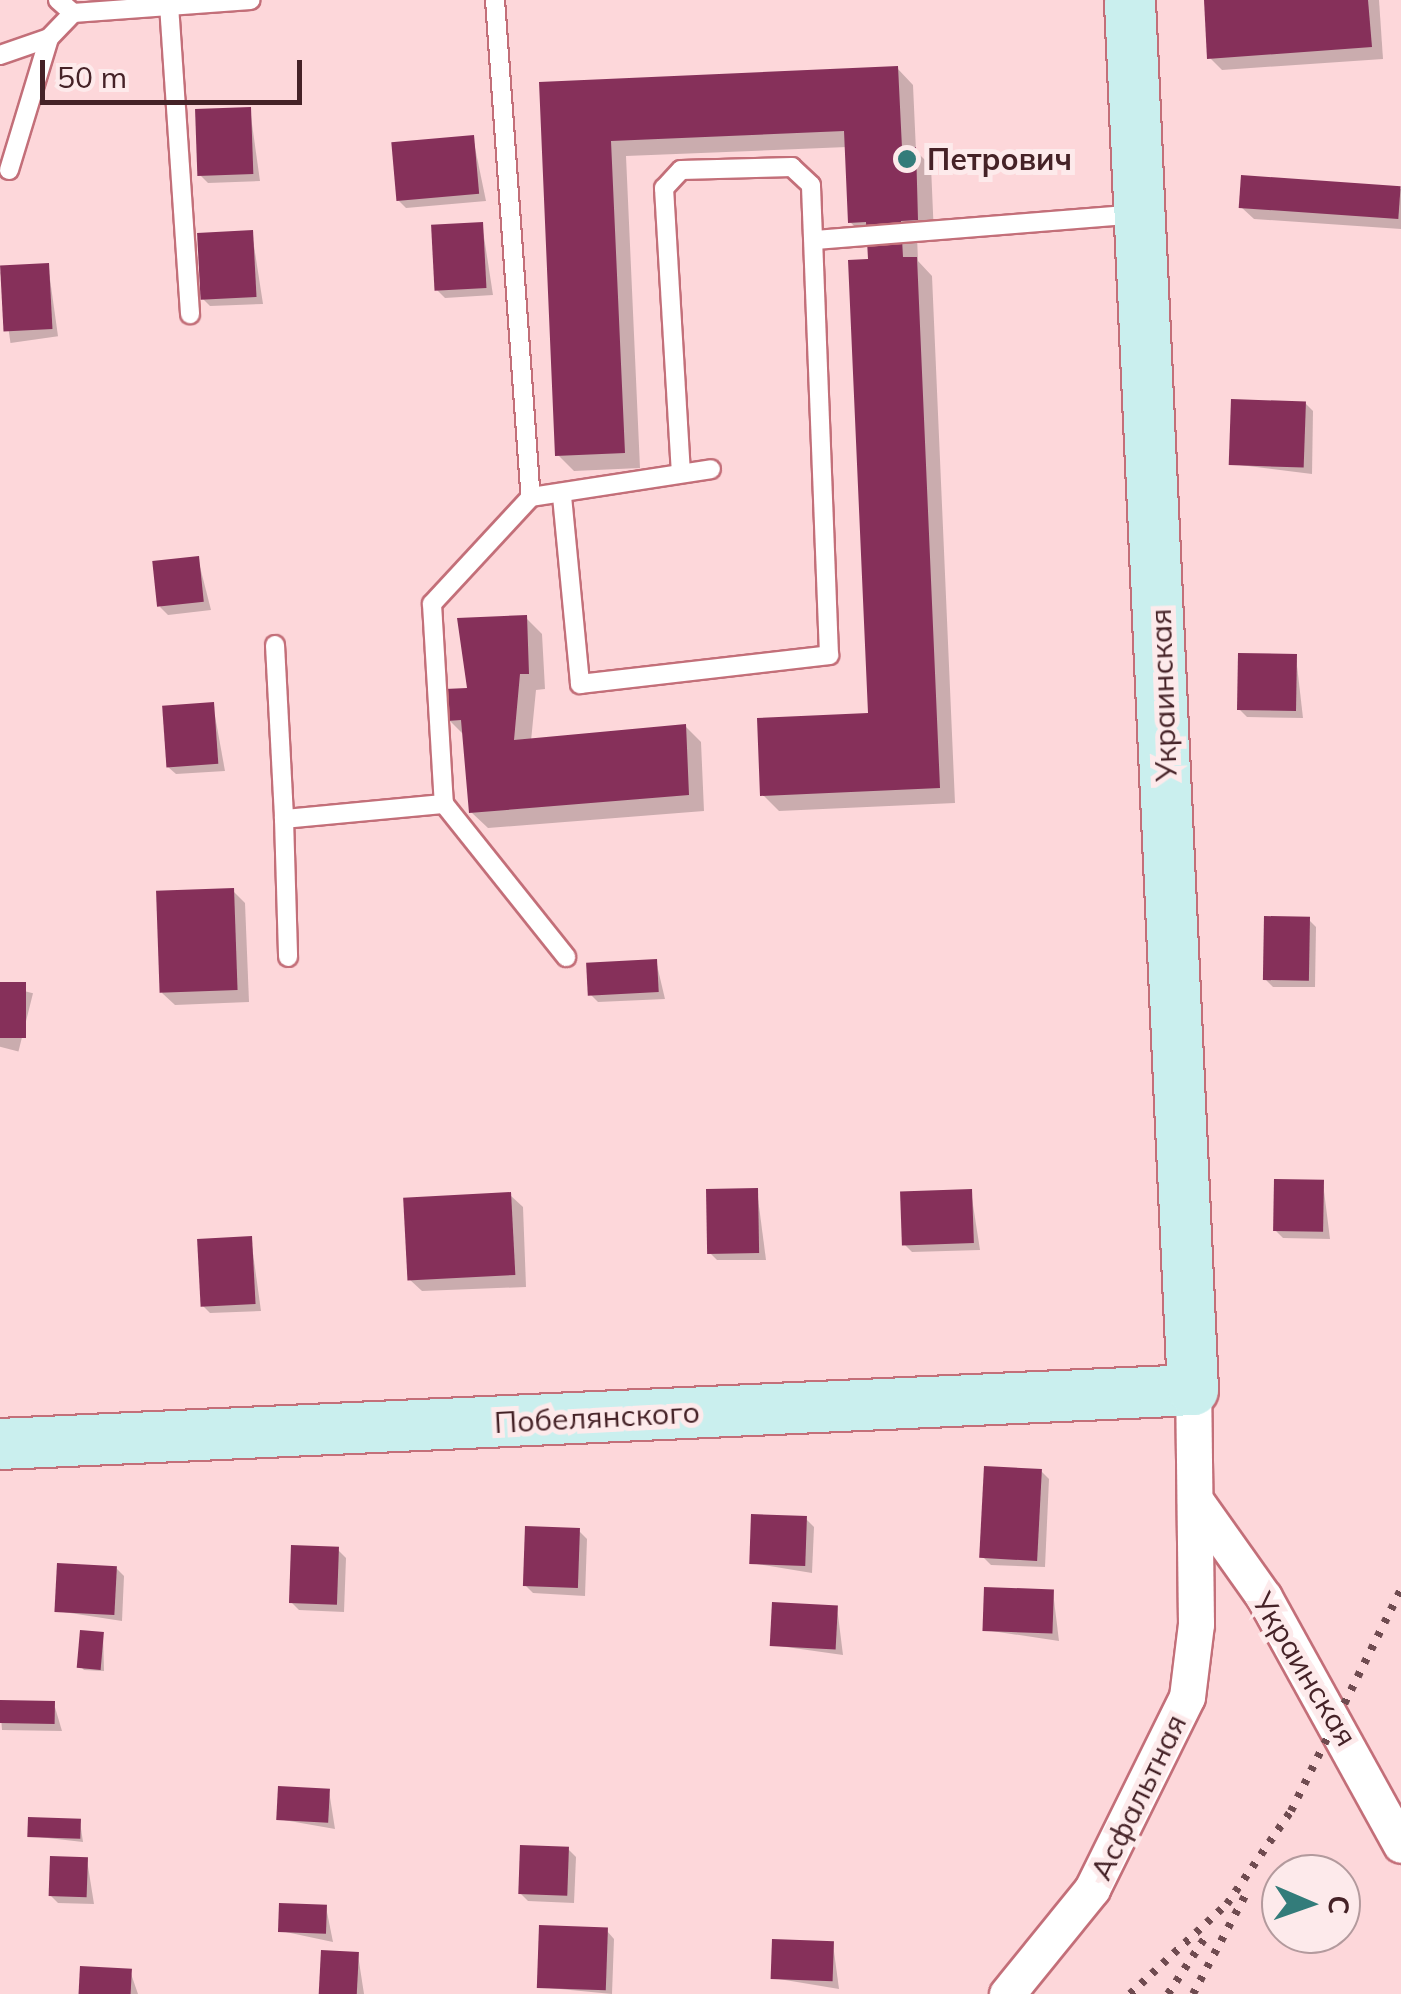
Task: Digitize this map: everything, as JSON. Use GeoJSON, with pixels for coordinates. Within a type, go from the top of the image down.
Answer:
{"type":"FeatureCollection","features":[{"type":"Feature","properties":{"kind":"street","name":"Украинская"},"geometry":{"type":"LineString","coordinates":[[1130,0],[1193,1390]]}},
{"type":"Feature","properties":{"kind":"street","name":"Побелянского"},"geometry":{"type":"LineString","coordinates":[[0,1444],[1193,1390]]}},
{"type":"Feature","properties":{"kind":"street","name":"Асфальтная"},"geometry":{"type":"LineString","coordinates":[[1007,1994],[1092,1890],[1187,1697],[1195,1500],[1193,1390]]}},
{"type":"Feature","properties":{"kind":"street","name":"Украинская"},"geometry":{"type":"LineString","coordinates":[[1195,1500],[1264,1597],[1401,1845]]}},
{"type":"Feature","properties":{"kind":"lane"},"geometry":{"type":"LineString","coordinates":[[58,0],[73,13]]}},
{"type":"Feature","properties":{"kind":"lane"},"geometry":{"type":"LineString","coordinates":[[9,170],[49,38],[73,13],[251,0]]}},
{"type":"Feature","properties":{"kind":"lane"},"geometry":{"type":"LineString","coordinates":[[496,0],[531,497]]}},
{"type":"Feature","properties":{"kind":"lane"},"geometry":{"type":"LineString","coordinates":[[169,6],[190,314]]}},
{"type":"Feature","properties":{"kind":"lane"},"geometry":{"type":"LineString","coordinates":[[0,55],[49,38]]}},
{"type":"Feature","properties":{"kind":"lane"},"geometry":{"type":"LineString","coordinates":[[562,496],[580,684],[829,655],[811,185],[792,167],[671,174],[664,188],[682,472]]}},
{"type":"Feature","properties":{"kind":"lane"},"geometry":{"type":"LineString","coordinates":[[815,240],[1142,214]]}},
{"type":"Feature","properties":{"kind":"lane"},"geometry":{"type":"LineString","coordinates":[[566,957],[444,804],[432,604],[531,497],[562,496],[712,469]]}},
{"type":"Feature","properties":{"kind":"lane"},"geometry":{"type":"LineString","coordinates":[[275,644],[288,957]]}},
{"type":"Feature","properties":{"kind":"lane"},"geometry":{"type":"LineString","coordinates":[[284,819],[444,804]]}},
{"type":"Feature","properties":{"kind":"building"},"geometry":{"type":"Polygon","coordinates":[[[1204,0],[1368,0],[1372,47],[1207,59],[1204,0]]]}},
{"type":"Feature","properties":{"kind":"building"},"geometry":{"type":"Polygon","coordinates":[[[898,66],[902,148],[916,147],[918,220],[901,221],[903,257],[917,257],[940,788],[760,796],[757,718],[868,713],[848,260],[868,259],[866,222],[848,223],[844,131],[611,141],[625,453],[555,456],[539,82],[898,66]]]}},
{"type":"Feature","properties":{"kind":"building"},"geometry":{"type":"Polygon","coordinates":[[[251,107],[253,174],[197,176],[195,109],[251,107]]]}},
{"type":"Feature","properties":{"kind":"building"},"geometry":{"type":"Polygon","coordinates":[[[474,135],[479,194],[396,201],[391,142],[474,135]]]}},
{"type":"Feature","properties":{"kind":"building"},"geometry":{"type":"Polygon","coordinates":[[[1241,175],[1401,186],[1398,219],[1239,208],[1241,175]]]}},
{"type":"Feature","properties":{"kind":"building"},"geometry":{"type":"Polygon","coordinates":[[[483,222],[486,288],[435,291],[431,225],[483,222]]]}},
{"type":"Feature","properties":{"kind":"building"},"geometry":{"type":"Polygon","coordinates":[[[253,230],[257,297],[201,300],[197,233],[253,230]]]}},
{"type":"Feature","properties":{"kind":"building"},"geometry":{"type":"Polygon","coordinates":[[[49,263],[52,329],[4,331],[0,266],[49,263]]]}},
{"type":"Feature","properties":{"kind":"building"},"geometry":{"type":"Polygon","coordinates":[[[1231,399],[1306,402],[1304,468],[1229,465],[1231,399]]]}},
{"type":"Feature","properties":{"kind":"building"},"geometry":{"type":"Polygon","coordinates":[[[199,556],[204,602],[157,607],[152,561],[199,556]]]}},
{"type":"Feature","properties":{"kind":"building"},"geometry":{"type":"Polygon","coordinates":[[[527,615],[529,674],[520,674],[514,740],[686,724],[689,795],[469,813],[461,720],[447,721],[445,689],[467,688],[457,618],[527,615]]]}},
{"type":"Feature","properties":{"kind":"building"},"geometry":{"type":"Polygon","coordinates":[[[1238,653],[1297,654],[1296,711],[1237,710],[1238,653]]]}},
{"type":"Feature","properties":{"kind":"building"},"geometry":{"type":"Polygon","coordinates":[[[214,702],[218,764],[166,767],[162,706],[214,702]]]}},
{"type":"Feature","properties":{"kind":"building"},"geometry":{"type":"Polygon","coordinates":[[[234,888],[238,990],[160,993],[156,891],[234,888]]]}},
{"type":"Feature","properties":{"kind":"building"},"geometry":{"type":"Polygon","coordinates":[[[1264,916],[1310,917],[1309,981],[1263,980],[1264,916]]]}},
{"type":"Feature","properties":{"kind":"building"},"geometry":{"type":"Polygon","coordinates":[[[657,959],[659,992],[588,996],[586,963],[657,959]]]}},
{"type":"Feature","properties":{"kind":"building"},"geometry":{"type":"Polygon","coordinates":[[[0,982],[26,982],[26,1038],[0,1038],[0,982]]]}},
{"type":"Feature","properties":{"kind":"building"},"geometry":{"type":"Polygon","coordinates":[[[1274,1179],[1324,1180],[1323,1232],[1273,1231],[1274,1179]]]}},
{"type":"Feature","properties":{"kind":"building"},"geometry":{"type":"Polygon","coordinates":[[[758,1188],[759,1253],[707,1254],[706,1189],[758,1188]]]}},
{"type":"Feature","properties":{"kind":"building"},"geometry":{"type":"Polygon","coordinates":[[[972,1189],[974,1243],[902,1245],[900,1192],[972,1189]]]}},
{"type":"Feature","properties":{"kind":"building"},"geometry":{"type":"Polygon","coordinates":[[[511,1192],[515,1275],[407,1281],[403,1198],[511,1192]]]}},
{"type":"Feature","properties":{"kind":"building"},"geometry":{"type":"Polygon","coordinates":[[[252,1236],[256,1304],[201,1307],[197,1239],[252,1236]]]}},
{"type":"Feature","properties":{"kind":"building"},"geometry":{"type":"Polygon","coordinates":[[[984,1466],[1042,1469],[1037,1561],[979,1558],[984,1466]]]}},
{"type":"Feature","properties":{"kind":"building"},"geometry":{"type":"Polygon","coordinates":[[[751,1514],[807,1516],[805,1566],[749,1564],[751,1514]]]}},
{"type":"Feature","properties":{"kind":"building"},"geometry":{"type":"Polygon","coordinates":[[[525,1526],[580,1528],[578,1588],[523,1586],[525,1526]]]}},
{"type":"Feature","properties":{"kind":"building"},"geometry":{"type":"Polygon","coordinates":[[[291,1545],[339,1547],[337,1605],[289,1603],[291,1545]]]}},
{"type":"Feature","properties":{"kind":"building"},"geometry":{"type":"Polygon","coordinates":[[[57,1563],[117,1566],[114,1615],[54,1612],[57,1563]]]}},
{"type":"Feature","properties":{"kind":"building"},"geometry":{"type":"Polygon","coordinates":[[[984,1587],[1054,1589],[1052,1633],[982,1631],[984,1587]]]}},
{"type":"Feature","properties":{"kind":"building"},"geometry":{"type":"Polygon","coordinates":[[[772,1602],[838,1605],[836,1649],[770,1646],[772,1602]]]}},
{"type":"Feature","properties":{"kind":"building"},"geometry":{"type":"Polygon","coordinates":[[[80,1630],[104,1632],[101,1670],[77,1668],[80,1630]]]}},
{"type":"Feature","properties":{"kind":"building"},"geometry":{"type":"Polygon","coordinates":[[[0,1700],[55,1701],[55,1724],[0,1723],[0,1700]]]}},
{"type":"Feature","properties":{"kind":"building"},"geometry":{"type":"Polygon","coordinates":[[[278,1786],[330,1789],[328,1823],[276,1820],[278,1786]]]}},
{"type":"Feature","properties":{"kind":"building"},"geometry":{"type":"Polygon","coordinates":[[[28,1817],[81,1819],[80,1839],[27,1837],[28,1817]]]}},
{"type":"Feature","properties":{"kind":"building"},"geometry":{"type":"Polygon","coordinates":[[[520,1845],[569,1847],[567,1896],[518,1894],[520,1845]]]}},
{"type":"Feature","properties":{"kind":"building"},"geometry":{"type":"Polygon","coordinates":[[[50,1856],[88,1857],[87,1897],[49,1896],[50,1856]]]}},
{"type":"Feature","properties":{"kind":"building"},"geometry":{"type":"Polygon","coordinates":[[[279,1903],[327,1905],[326,1934],[278,1932],[279,1903]]]}},
{"type":"Feature","properties":{"kind":"building"},"geometry":{"type":"Polygon","coordinates":[[[539,1925],[608,1927],[606,1990],[537,1988],[539,1925]]]}},
{"type":"Feature","properties":{"kind":"building"},"geometry":{"type":"Polygon","coordinates":[[[772,1939],[834,1941],[833,1981],[771,1979],[772,1939]]]}},
{"type":"Feature","properties":{"kind":"building"},"geometry":{"type":"Polygon","coordinates":[[[321,1950],[359,1952],[357,1994],[319,1994],[321,1950]]]}},
{"type":"Feature","properties":{"kind":"building"},"geometry":{"type":"Polygon","coordinates":[[[80,1966],[132,1969],[131,1994],[79,1994],[80,1966]]]}},
{"type":"Feature","properties":{"kind":"railway"},"geometry":{"type":"LineString","coordinates":[[1130,1994],[1227,1904],[1291,1811],[1401,1589]]}},
{"type":"Feature","properties":{"kind":"railway"},"geometry":{"type":"LineString","coordinates":[[1193,1994],[1246,1894]]}},
{"type":"Feature","properties":{"kind":"railway"},"geometry":{"type":"LineString","coordinates":[[1168,1994],[1208,1933]]}},
{"type":"Feature","properties":{"kind":"place","name":"Петрович"},"geometry":{"type":"Point","coordinates":[907,159]}}]}
